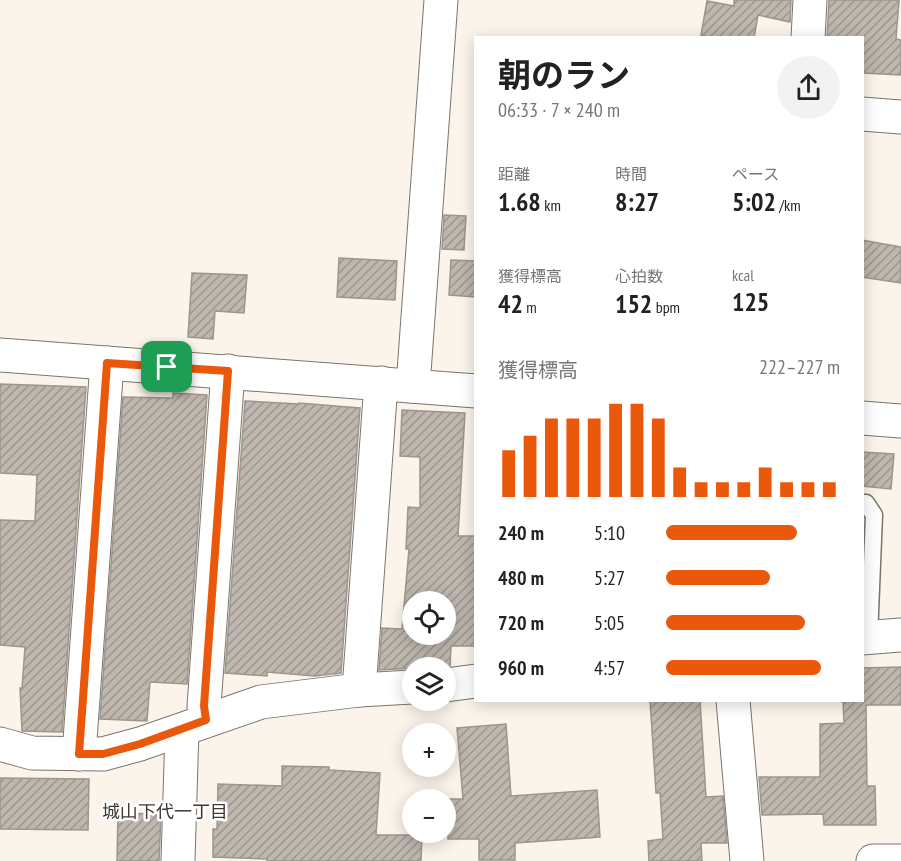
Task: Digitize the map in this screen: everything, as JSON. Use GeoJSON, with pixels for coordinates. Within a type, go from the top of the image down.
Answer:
{"type":"FeatureCollection","features":[{"type":"Feature","properties":{"kind":"street"},"geometry":{"type":"LineString","coordinates":[[413,386],[441,0]]}},
{"type":"Feature","properties":{"kind":"street"},"geometry":{"type":"LineString","coordinates":[[808,36],[810,0]]}},
{"type":"Feature","properties":{"kind":"street"},"geometry":{"type":"LineString","coordinates":[[864,114],[901,117]]}},
{"type":"Feature","properties":{"kind":"street"},"geometry":{"type":"LineString","coordinates":[[0,356],[474,391]]}},
{"type":"Feature","properties":{"kind":"street"},"geometry":{"type":"LineString","coordinates":[[79,754],[107,363]]}},
{"type":"Feature","properties":{"kind":"street"},"geometry":{"type":"LineString","coordinates":[[178,861],[194,725],[204,706],[228,371]]}},
{"type":"Feature","properties":{"kind":"street"},"geometry":{"type":"LineString","coordinates":[[359,690],[381,383]]}},
{"type":"Feature","properties":{"kind":"street"},"geometry":{"type":"LineString","coordinates":[[864,418],[901,421]]}},
{"type":"Feature","properties":{"kind":"street"},"geometry":{"type":"LineString","coordinates":[[866,638],[901,635]]}},
{"type":"Feature","properties":{"kind":"street"},"geometry":{"type":"LineString","coordinates":[[456,684],[474,681]]}},
{"type":"Feature","properties":{"kind":"street"},"geometry":{"type":"LineString","coordinates":[[0,744],[32,753],[103,754],[261,702],[359,690],[402,688]]}},
{"type":"Feature","properties":{"kind":"street"},"geometry":{"type":"LineString","coordinates":[[733,702],[747,861]]}},
{"type":"Feature","properties":{"kind":"street"},"geometry":{"type":"LineString","coordinates":[[873,861],[901,861]]}},
{"type":"Feature","properties":{"kind":"lane"},"geometry":{"type":"LineString","coordinates":[[864,503],[874,515],[866,638]]}},
{"type":"Feature","properties":{"kind":"building"},"geometry":{"type":"Polygon","coordinates":[[[734,0],[791,0],[790,22],[758,15],[754,36],[701,35],[707,1],[734,6],[734,0]]]}},
{"type":"Feature","properties":{"kind":"building"},"geometry":{"type":"Polygon","coordinates":[[[829,0],[899,0],[896,39],[901,40],[901,75],[864,73],[864,36],[827,36],[829,0]]]}},
{"type":"Feature","properties":{"kind":"building"},"geometry":{"type":"Polygon","coordinates":[[[444,215],[466,216],[464,250],[442,249],[444,215]]]}},
{"type":"Feature","properties":{"kind":"building"},"geometry":{"type":"Polygon","coordinates":[[[864,240],[901,247],[901,283],[864,277],[864,240]]]}},
{"type":"Feature","properties":{"kind":"building"},"geometry":{"type":"Polygon","coordinates":[[[339,258],[397,261],[395,300],[337,297],[339,258]]]}},
{"type":"Feature","properties":{"kind":"building"},"geometry":{"type":"Polygon","coordinates":[[[451,260],[474,261],[474,297],[449,295],[451,260]]]}},
{"type":"Feature","properties":{"kind":"building"},"geometry":{"type":"Polygon","coordinates":[[[192,273],[247,275],[244,313],[215,311],[213,339],[188,337],[192,273]]]}},
{"type":"Feature","properties":{"kind":"building"},"geometry":{"type":"Polygon","coordinates":[[[0,384],[86,387],[62,732],[22,731],[20,688],[22,688],[25,647],[0,645],[0,520],[35,521],[37,475],[0,473],[0,384]]]}},
{"type":"Feature","properties":{"kind":"building"},"geometry":{"type":"Polygon","coordinates":[[[173,393],[207,395],[187,684],[150,682],[147,721],[100,719],[123,397],[173,398],[173,393]]]}},
{"type":"Feature","properties":{"kind":"building"},"geometry":{"type":"Polygon","coordinates":[[[245,401],[360,408],[341,673],[315,676],[267,672],[267,676],[225,673],[245,401]]]}},
{"type":"Feature","properties":{"kind":"building"},"geometry":{"type":"Polygon","coordinates":[[[402,410],[465,413],[458,536],[474,536],[474,646],[451,646],[450,657],[402,657],[402,669],[379,670],[382,628],[402,629],[402,645],[456,645],[456,591],[405,591],[409,549],[406,549],[408,507],[420,508],[420,457],[400,456],[402,410]]]}},
{"type":"Feature","properties":{"kind":"building"},"geometry":{"type":"Polygon","coordinates":[[[864,452],[894,454],[891,489],[864,486],[864,452]]]}},
{"type":"Feature","properties":{"kind":"building"},"geometry":{"type":"Polygon","coordinates":[[[901,667],[901,705],[866,705],[867,786],[875,786],[876,825],[824,825],[823,814],[762,815],[759,777],[820,777],[820,724],[844,723],[843,702],[864,702],[864,668],[901,667]]]}},
{"type":"Feature","properties":{"kind":"building"},"geometry":{"type":"Polygon","coordinates":[[[650,702],[700,702],[706,797],[723,796],[727,843],[701,843],[702,861],[649,861],[648,841],[663,839],[660,793],[656,793],[650,702]]]}},
{"type":"Feature","properties":{"kind":"building"},"geometry":{"type":"Polygon","coordinates":[[[506,724],[511,796],[597,790],[600,837],[515,843],[515,860],[479,860],[479,839],[456,839],[456,799],[463,799],[457,728],[506,724]]]}},
{"type":"Feature","properties":{"kind":"building"},"geometry":{"type":"Polygon","coordinates":[[[282,766],[329,767],[329,770],[380,773],[376,835],[402,835],[402,843],[422,843],[421,861],[267,861],[267,859],[213,857],[213,829],[217,829],[218,784],[282,786],[282,766]]]}},
{"type":"Feature","properties":{"kind":"building"},"geometry":{"type":"Polygon","coordinates":[[[0,778],[89,779],[88,830],[0,829],[0,778]]]}},
{"type":"Feature","properties":{"kind":"building"},"geometry":{"type":"Polygon","coordinates":[[[118,813],[161,814],[159,861],[117,861],[118,813]]]}},
{"type":"Feature","properties":{"kind":"district","name":"城山下代一丁目"},"geometry":{"type":"Point","coordinates":[165,811]}},
{"type":"Feature","properties":{"kind":"route"},"geometry":{"type":"LineString","coordinates":[[107,363],[167,367],[228,371],[204,706],[206,720],[140,744],[103,754],[79,754],[107,363]]}}]}
